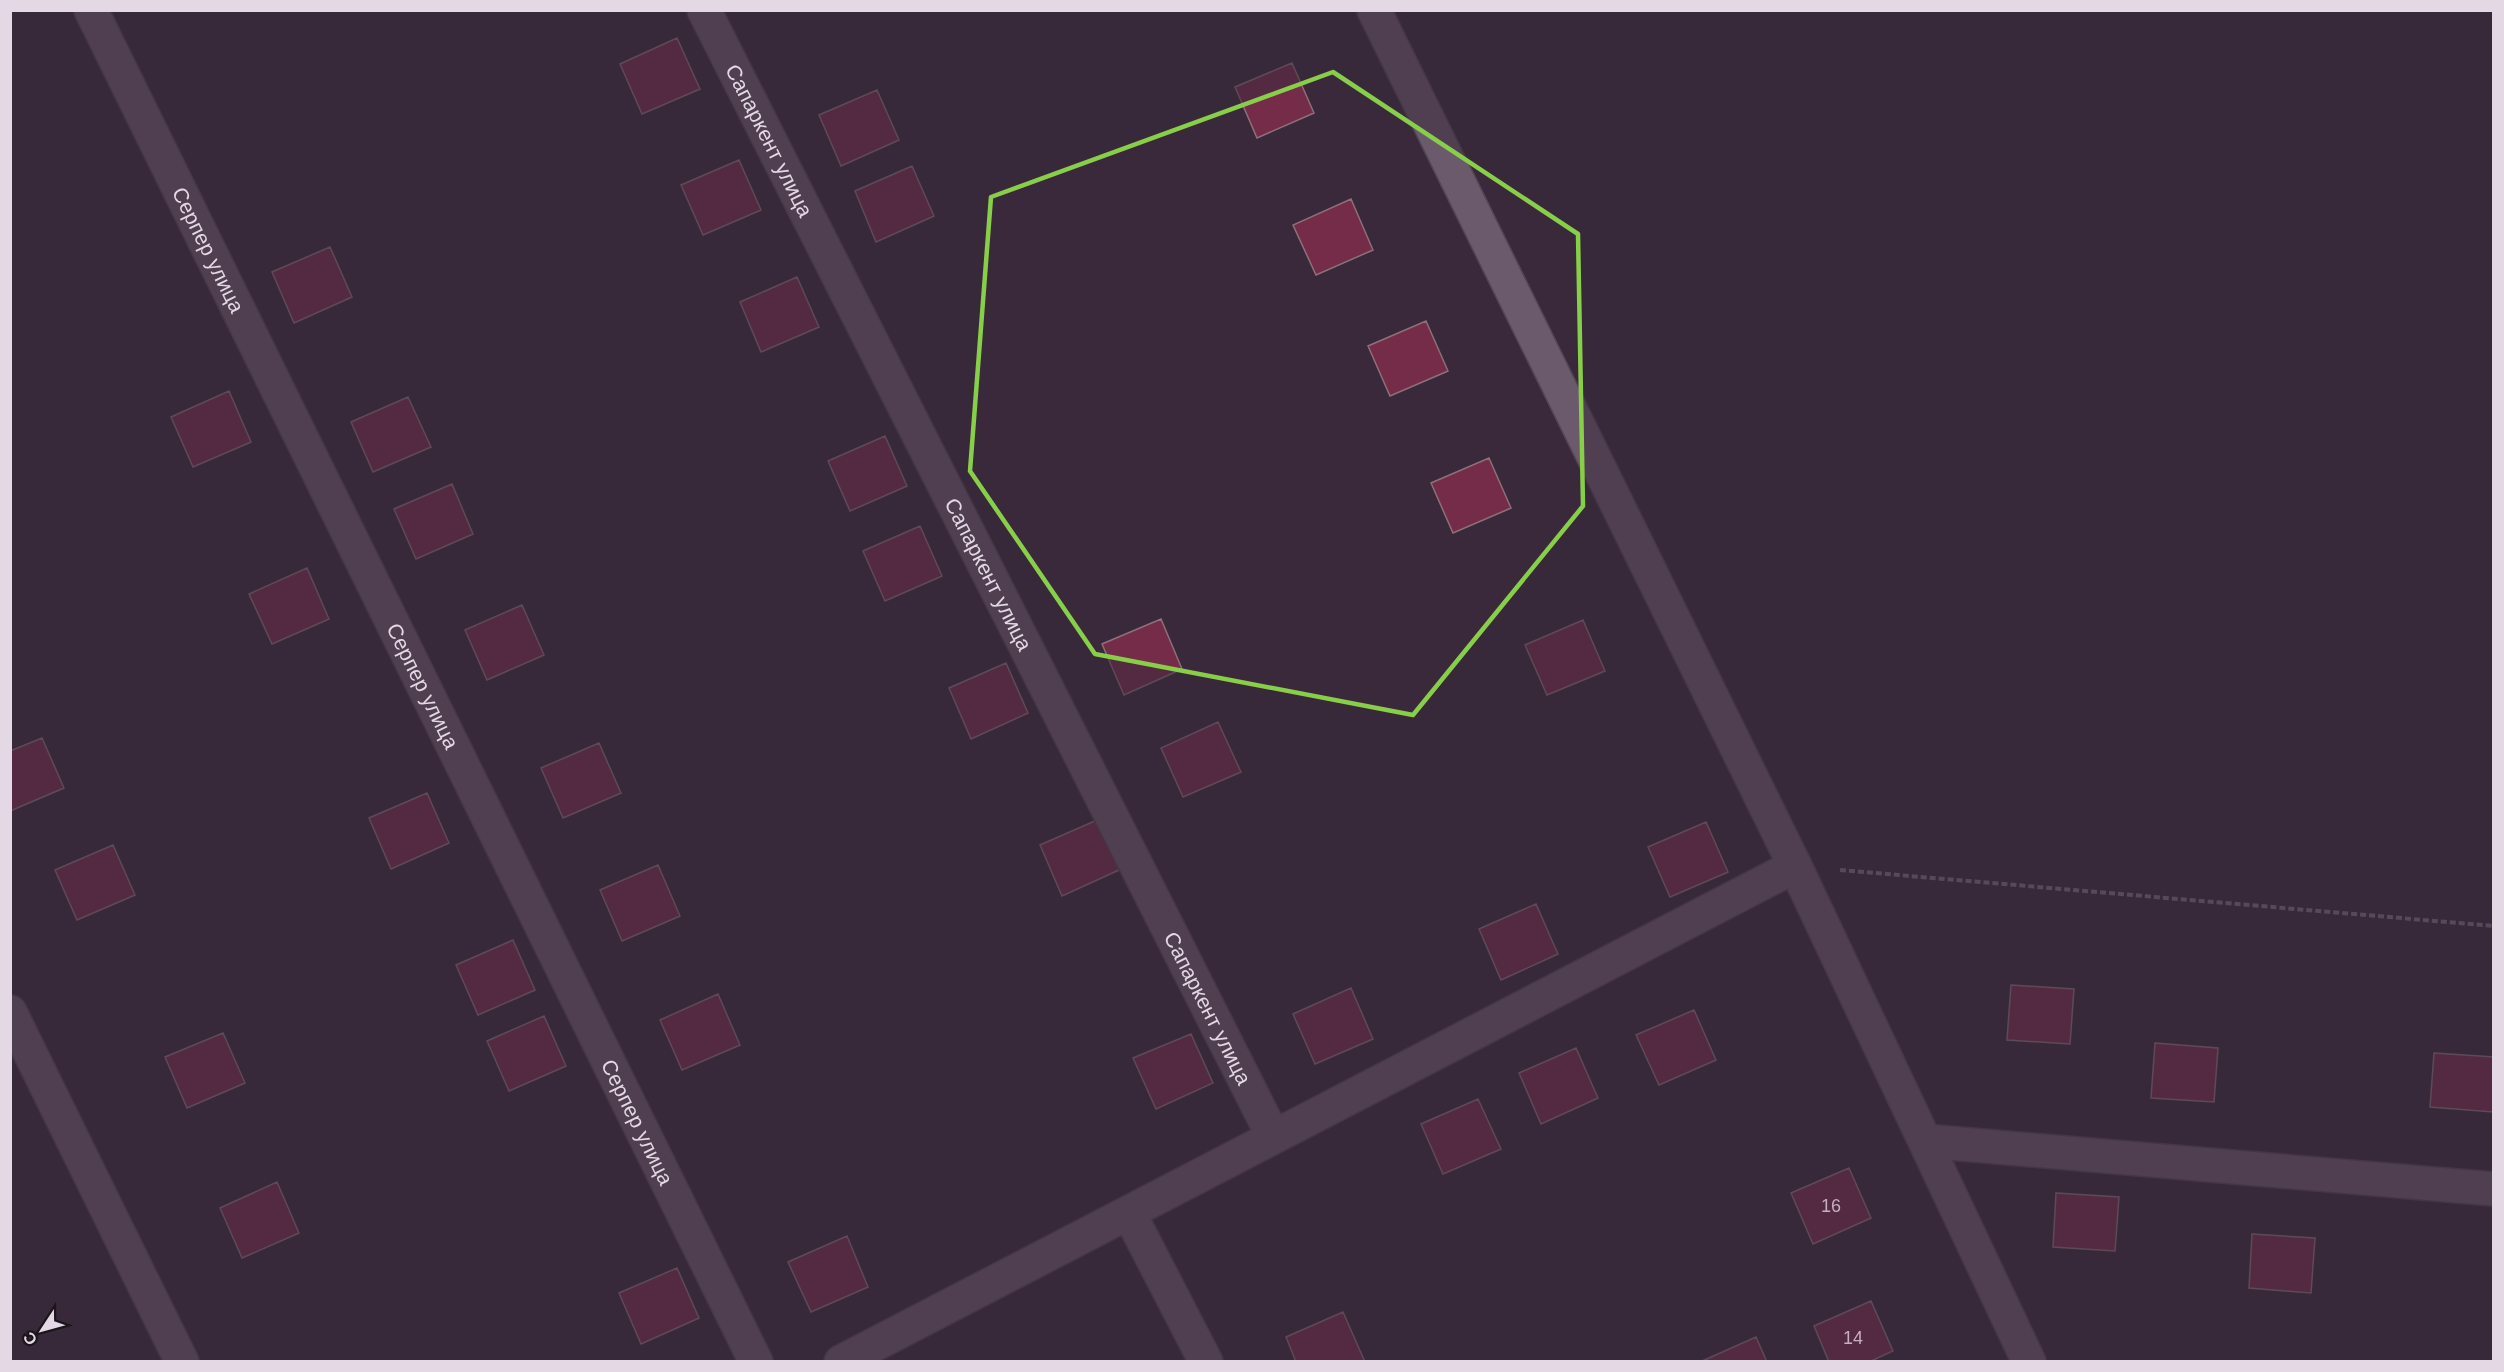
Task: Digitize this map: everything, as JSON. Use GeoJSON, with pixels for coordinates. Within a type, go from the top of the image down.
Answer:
{"type":"FeatureCollection","features":[{"type":"Feature","properties":{"kind":"street","name":"Серпер улица"},"geometry":{"type":"LineString","coordinates":[[92,10],[756,1362]]}},
{"type":"Feature","properties":{"kind":"street","name":"Сапаркент улица"},"geometry":{"type":"LineString","coordinates":[[704,10],[1273,1136]]}},
{"type":"Feature","properties":{"kind":"street"},"geometry":{"type":"LineString","coordinates":[[1374,10],[1795,866],[2029,1362]]}},
{"type":"Feature","properties":{"kind":"street"},"geometry":{"type":"LineString","coordinates":[[841,1362],[1795,866]]}},
{"type":"Feature","properties":{"kind":"street"},"geometry":{"type":"LineString","coordinates":[[10,1011],[182,1362]]}},
{"type":"Feature","properties":{"kind":"street"},"geometry":{"type":"LineString","coordinates":[[1925,1141],[2493,1189]]}},
{"type":"Feature","properties":{"kind":"street"},"geometry":{"type":"LineString","coordinates":[[1129,1213],[1206,1362]]}},
{"type":"Feature","properties":{"kind":"path"},"geometry":{"type":"LineString","coordinates":[[1795,866],[2493,926]]}},
{"type":"Feature","properties":{"kind":"highlighted area"},"geometry":{"type":"Polygon","coordinates":[[[1333,72],[1578,234],[1583,506],[1413,715],[1095,654],[970,471],[991,197],[1333,72]]]}},
{"type":"Feature","properties":{"kind":"building"},"geometry":{"type":"Polygon","coordinates":[[[677,38],[700,89],[642,114],[620,64],[677,38]]]}},
{"type":"Feature","properties":{"kind":"building"},"geometry":{"type":"Polygon","coordinates":[[[1292,63],[1314,113],[1257,138],[1235,87],[1292,63]]]}},
{"type":"Feature","properties":{"kind":"building"},"geometry":{"type":"Polygon","coordinates":[[[877,90],[899,140],[841,166],[819,115],[877,90]]]}},
{"type":"Feature","properties":{"kind":"building"},"geometry":{"type":"Polygon","coordinates":[[[739,160],[761,210],[703,235],[681,185],[739,160]]]}},
{"type":"Feature","properties":{"kind":"building"},"geometry":{"type":"Polygon","coordinates":[[[912,166],[934,216],[876,242],[855,191],[912,166]]]}},
{"type":"Feature","properties":{"kind":"building"},"geometry":{"type":"Polygon","coordinates":[[[1351,199],[1373,250],[1316,275],[1293,225],[1351,199]]]}},
{"type":"Feature","properties":{"kind":"building"},"geometry":{"type":"Polygon","coordinates":[[[330,247],[352,297],[294,323],[272,272],[330,247]]]}},
{"type":"Feature","properties":{"kind":"building"},"geometry":{"type":"Polygon","coordinates":[[[797,277],[819,327],[761,352],[740,302],[797,277]]]}},
{"type":"Feature","properties":{"kind":"building"},"geometry":{"type":"Polygon","coordinates":[[[1426,321],[1448,371],[1390,396],[1368,346],[1426,321]]]}},
{"type":"Feature","properties":{"kind":"building"},"geometry":{"type":"Polygon","coordinates":[[[229,391],[251,442],[193,467],[171,417],[229,391]]]}},
{"type":"Feature","properties":{"kind":"building"},"geometry":{"type":"Polygon","coordinates":[[[408,397],[431,447],[373,472],[351,422],[408,397]]]}},
{"type":"Feature","properties":{"kind":"building"},"geometry":{"type":"Polygon","coordinates":[[[885,436],[907,486],[850,511],[828,461],[885,436]]]}},
{"type":"Feature","properties":{"kind":"building"},"geometry":{"type":"Polygon","coordinates":[[[1489,458],[1511,508],[1453,533],[1431,483],[1489,458]]]}},
{"type":"Feature","properties":{"kind":"building"},"geometry":{"type":"Polygon","coordinates":[[[452,484],[473,534],[416,559],[394,509],[452,484]]]}},
{"type":"Feature","properties":{"kind":"building"},"geometry":{"type":"Polygon","coordinates":[[[920,526],[942,576],[885,601],[863,551],[920,526]]]}},
{"type":"Feature","properties":{"kind":"building"},"geometry":{"type":"Polygon","coordinates":[[[307,568],[329,619],[272,644],[249,594],[307,568]]]}},
{"type":"Feature","properties":{"kind":"building"},"geometry":{"type":"Polygon","coordinates":[[[522,605],[544,655],[487,680],[465,630],[522,605]]]}},
{"type":"Feature","properties":{"kind":"building"},"geometry":{"type":"Polygon","coordinates":[[[1161,619],[1182,669],[1124,695],[1102,644],[1161,619]]]}},
{"type":"Feature","properties":{"kind":"building"},"geometry":{"type":"Polygon","coordinates":[[[1583,620],[1605,671],[1547,695],[1525,645],[1583,620]]]}},
{"type":"Feature","properties":{"kind":"building"},"geometry":{"type":"Polygon","coordinates":[[[1006,663],[1028,713],[971,739],[949,688],[1006,663]]]}},
{"type":"Feature","properties":{"kind":"building"},"geometry":{"type":"Polygon","coordinates":[[[1218,722],[1241,772],[1183,797],[1161,748],[1218,722]]]}},
{"type":"Feature","properties":{"kind":"building"},"geometry":{"type":"Polygon","coordinates":[[[42,738],[64,788],[10,811],[10,751],[42,738]]]}},
{"type":"Feature","properties":{"kind":"building"},"geometry":{"type":"Polygon","coordinates":[[[599,743],[621,793],[563,818],[541,768],[599,743]]]}},
{"type":"Feature","properties":{"kind":"building"},"geometry":{"type":"Polygon","coordinates":[[[427,793],[449,843],[391,869],[369,818],[427,793]]]}},
{"type":"Feature","properties":{"kind":"building"},"geometry":{"type":"Polygon","coordinates":[[[1097,820],[1119,870],[1062,896],[1040,845],[1097,820]]]}},
{"type":"Feature","properties":{"kind":"building"},"geometry":{"type":"Polygon","coordinates":[[[1706,822],[1728,872],[1670,897],[1648,847],[1706,822]]]}},
{"type":"Feature","properties":{"kind":"building"},"geometry":{"type":"Polygon","coordinates":[[[113,845],[135,895],[77,920],[55,870],[113,845]]]}},
{"type":"Feature","properties":{"kind":"building"},"geometry":{"type":"Polygon","coordinates":[[[658,865],[680,916],[622,941],[600,890],[658,865]]]}},
{"type":"Feature","properties":{"kind":"building"},"geometry":{"type":"Polygon","coordinates":[[[1536,904],[1558,954],[1501,980],[1479,929],[1536,904]]]}},
{"type":"Feature","properties":{"kind":"building"},"geometry":{"type":"Polygon","coordinates":[[[513,940],[535,990],[478,1015],[456,965],[513,940]]]}},
{"type":"Feature","properties":{"kind":"building"},"geometry":{"type":"Polygon","coordinates":[[[2011,985],[2074,989],[2070,1044],[2007,1040],[2011,985]]]}},
{"type":"Feature","properties":{"kind":"building"},"geometry":{"type":"Polygon","coordinates":[[[1351,988],[1373,1039],[1315,1064],[1293,1014],[1351,988]]]}},
{"type":"Feature","properties":{"kind":"building"},"geometry":{"type":"Polygon","coordinates":[[[718,994],[740,1045],[682,1070],[660,1020],[718,994]]]}},
{"type":"Feature","properties":{"kind":"building"},"geometry":{"type":"Polygon","coordinates":[[[1694,1010],[1716,1060],[1659,1085],[1636,1035],[1694,1010]]]}},
{"type":"Feature","properties":{"kind":"building"},"geometry":{"type":"Polygon","coordinates":[[[544,1016],[566,1066],[509,1091],[487,1041],[544,1016]]]}},
{"type":"Feature","properties":{"kind":"building"},"geometry":{"type":"Polygon","coordinates":[[[223,1033],[245,1083],[187,1108],[165,1057],[223,1033]]]}},
{"type":"Feature","properties":{"kind":"building"},"geometry":{"type":"Polygon","coordinates":[[[1191,1034],[1213,1083],[1156,1109],[1133,1058],[1191,1034]]]}},
{"type":"Feature","properties":{"kind":"building"},"geometry":{"type":"Polygon","coordinates":[[[2155,1043],[2218,1048],[2214,1102],[2151,1098],[2155,1043]]]}},
{"type":"Feature","properties":{"kind":"building"},"geometry":{"type":"Polygon","coordinates":[[[1576,1048],[1598,1098],[1541,1124],[1519,1073],[1576,1048]]]}},
{"type":"Feature","properties":{"kind":"building"},"geometry":{"type":"Polygon","coordinates":[[[2434,1053],[2494,1057],[2493,1112],[2430,1107],[2434,1053]]]}},
{"type":"Feature","properties":{"kind":"building"},"geometry":{"type":"Polygon","coordinates":[[[1478,1099],[1501,1149],[1443,1174],[1421,1124],[1478,1099]]]}},
{"type":"Feature","properties":{"kind":"building"},"geometry":{"type":"Polygon","coordinates":[[[1849,1168],[1871,1218],[1813,1244],[1791,1193],[1849,1168]]]}},
{"type":"Feature","properties":{"kind":"building"},"geometry":{"type":"Polygon","coordinates":[[[277,1182],[299,1233],[242,1258],[220,1208],[277,1182]]]}},
{"type":"Feature","properties":{"kind":"building"},"geometry":{"type":"Polygon","coordinates":[[[2056,1193],[2119,1197],[2115,1251],[2053,1247],[2056,1193]]]}},
{"type":"Feature","properties":{"kind":"building"},"geometry":{"type":"Polygon","coordinates":[[[2252,1234],[2315,1238],[2311,1293],[2249,1288],[2252,1234]]]}},
{"type":"Feature","properties":{"kind":"building"},"geometry":{"type":"Polygon","coordinates":[[[847,1236],[868,1287],[811,1312],[788,1262],[847,1236]]]}},
{"type":"Feature","properties":{"kind":"building"},"geometry":{"type":"Polygon","coordinates":[[[677,1268],[699,1318],[641,1344],[619,1293],[677,1268]]]}},
{"type":"Feature","properties":{"kind":"building"},"geometry":{"type":"Polygon","coordinates":[[[1871,1301],[1893,1351],[1869,1362],[1829,1362],[1814,1326],[1871,1301]]]}},
{"type":"Feature","properties":{"kind":"building"},"geometry":{"type":"Polygon","coordinates":[[[1343,1312],[1365,1362],[1296,1362],[1286,1337],[1343,1312]]]}},
{"type":"Feature","properties":{"kind":"building"},"geometry":{"type":"Polygon","coordinates":[[[1756,1337],[1767,1362],[1700,1362],[1756,1337]]]}}]}
